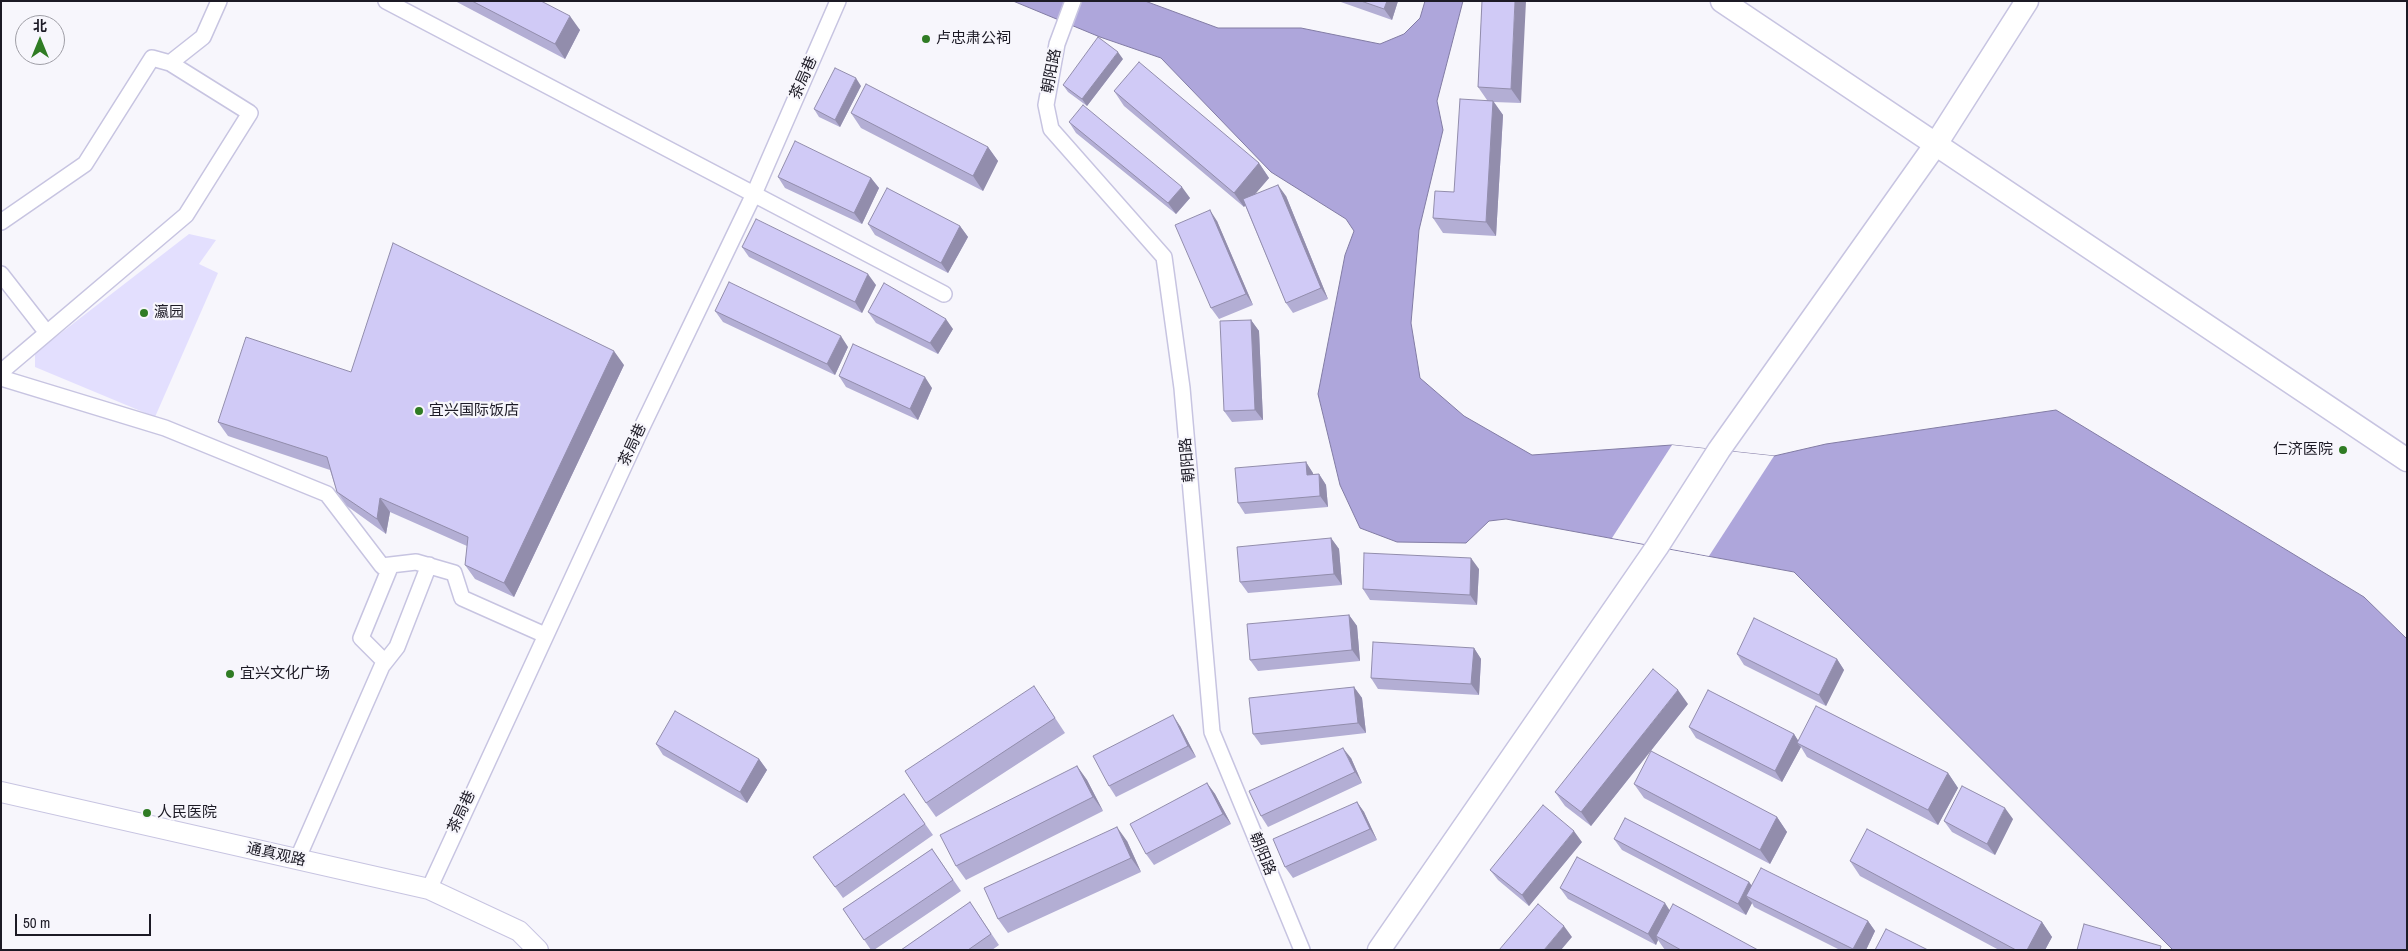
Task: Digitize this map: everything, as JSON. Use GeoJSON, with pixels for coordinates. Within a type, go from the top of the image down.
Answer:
{"type":"FeatureCollection","features":[{"type":"Feature","properties":{"kind":"main road"},"geometry":{"type":"LineString","coordinates":[[1722,1],[2407,460]]}},
{"type":"Feature","properties":{"kind":"main road"},"geometry":{"type":"LineString","coordinates":[[1379,950],[1657,547],[1719,450],[1936,144],[2027,1]]}},
{"type":"Feature","properties":{"kind":"street"},"geometry":{"type":"LineString","coordinates":[[170,63],[203,37],[219,1]]}},
{"type":"Feature","properties":{"kind":"street"},"geometry":{"type":"LineString","coordinates":[[386,1],[944,294]]}},
{"type":"Feature","properties":{"kind":"street","name":"茶局巷"},"geometry":{"type":"LineString","coordinates":[[429,889],[545,635],[754,194],[838,1]]}},
{"type":"Feature","properties":{"kind":"street","name":"朝阳路"},"geometry":{"type":"LineString","coordinates":[[1073,1],[1057,44],[1046,105],[1051,129],[1164,257],[1182,388],[1212,732],[1302,950]]}},
{"type":"Feature","properties":{"kind":"street"},"geometry":{"type":"LineString","coordinates":[[1,222],[85,164],[152,58],[170,63],[250,113],[186,215],[1,372]]}},
{"type":"Feature","properties":{"kind":"street"},"geometry":{"type":"LineString","coordinates":[[1,274],[47,333]]}},
{"type":"Feature","properties":{"kind":"street"},"geometry":{"type":"LineString","coordinates":[[1,378],[166,428],[326,494],[382,566],[416,562],[454,573],[462,598],[545,635]]}},
{"type":"Feature","properties":{"kind":"street"},"geometry":{"type":"LineString","coordinates":[[385,662],[361,638],[391,565]]}},
{"type":"Feature","properties":{"kind":"street"},"geometry":{"type":"LineString","coordinates":[[297,860],[385,662],[397,647],[429,565]]}},
{"type":"Feature","properties":{"kind":"street","name":"通真观路"},"geometry":{"type":"LineString","coordinates":[[1,792],[429,889],[519,931],[538,950]]}},
{"type":"Feature","properties":{"kind":"shaded area"},"geometry":{"type":"Polygon","coordinates":[[[1013,1],[1145,1],[1218,28],[1301,28],[1380,44],[1404,34],[1420,18],[1425,1],[1463,1],[1437,101],[1443,130],[1419,230],[1411,323],[1420,378],[1464,416],[1532,455],[1672,445],[1774,456],[1826,444],[2056,410],[2364,597],[2407,639],[2407,950],[2173,950],[1794,572],[1506,519],[1489,521],[1466,543],[1397,542],[1360,528],[1340,485],[1318,394],[1345,255],[1354,231],[1346,219],[1271,172],[1161,58],[1100,37],[1013,1]]]}},
{"type":"Feature","properties":{"kind":"shaded area","name":"瀛园"},"geometry":{"type":"Polygon","coordinates":[[[189,234],[216,240],[199,264],[218,273],[155,417],[35,367],[35,353],[189,234]]]}},
{"type":"Feature","properties":{"kind":"pier"},"geometry":{"type":"Polygon","coordinates":[[[1672,445],[1774,456],[1709,556],[1612,538],[1672,445]]]}},
{"type":"Feature","properties":{"kind":"building"},"geometry":{"type":"Polygon","coordinates":[[[472,1],[541,1],[570,16],[555,44],[472,1]]]}},
{"type":"Feature","properties":{"kind":"building"},"geometry":{"type":"Polygon","coordinates":[[[1361,1],[1387,1],[1384,9],[1361,1]]]}},
{"type":"Feature","properties":{"kind":"building"},"geometry":{"type":"Polygon","coordinates":[[[1482,1],[1515,1],[1511,89],[1478,87],[1482,1]]]}},
{"type":"Feature","properties":{"kind":"building"},"geometry":{"type":"Polygon","coordinates":[[[1098,37],[1118,52],[1082,99],[1063,85],[1098,37]]]}},
{"type":"Feature","properties":{"kind":"building"},"geometry":{"type":"Polygon","coordinates":[[[1139,62],[1259,163],[1234,193],[1114,91],[1139,62]]]}},
{"type":"Feature","properties":{"kind":"building"},"geometry":{"type":"Polygon","coordinates":[[[835,68],[856,78],[835,120],[814,109],[835,68]]]}},
{"type":"Feature","properties":{"kind":"building"},"geometry":{"type":"Polygon","coordinates":[[[866,84],[988,147],[973,176],[851,113],[866,84]]]}},
{"type":"Feature","properties":{"kind":"building"},"geometry":{"type":"Polygon","coordinates":[[[1460,99],[1493,101],[1486,222],[1433,218],[1435,191],[1454,192],[1460,99]]]}},
{"type":"Feature","properties":{"kind":"building"},"geometry":{"type":"Polygon","coordinates":[[[1083,105],[1182,187],[1168,203],[1069,122],[1083,105]]]}},
{"type":"Feature","properties":{"kind":"building"},"geometry":{"type":"Polygon","coordinates":[[[795,141],[871,178],[854,213],[778,177],[795,141]]]}},
{"type":"Feature","properties":{"kind":"building"},"geometry":{"type":"Polygon","coordinates":[[[1278,185],[1321,288],[1286,303],[1243,199],[1278,185]]]}},
{"type":"Feature","properties":{"kind":"building"},"geometry":{"type":"Polygon","coordinates":[[[887,188],[960,226],[941,263],[868,224],[887,188]]]}},
{"type":"Feature","properties":{"kind":"building"},"geometry":{"type":"Polygon","coordinates":[[[1210,210],[1246,294],[1211,308],[1175,225],[1210,210]]]}},
{"type":"Feature","properties":{"kind":"building"},"geometry":{"type":"Polygon","coordinates":[[[756,219],[868,274],[855,302],[742,247],[756,219]]]}},
{"type":"Feature","properties":{"kind":"building","name":"宜兴国际饭店"},"geometry":{"type":"Polygon","coordinates":[[[393,243],[614,351],[504,583],[465,565],[468,537],[380,498],[377,519],[337,492],[327,457],[218,422],[246,337],[351,372],[393,243]]]}},
{"type":"Feature","properties":{"kind":"building"},"geometry":{"type":"Polygon","coordinates":[[[729,282],[841,336],[827,364],[715,311],[729,282]]]}},
{"type":"Feature","properties":{"kind":"building"},"geometry":{"type":"Polygon","coordinates":[[[884,283],[946,319],[930,343],[868,312],[884,283]]]}},
{"type":"Feature","properties":{"kind":"building"},"geometry":{"type":"Polygon","coordinates":[[[1251,320],[1255,410],[1224,411],[1220,321],[1251,320]]]}},
{"type":"Feature","properties":{"kind":"building"},"geometry":{"type":"Polygon","coordinates":[[[853,344],[925,377],[910,409],[839,376],[853,344]]]}},
{"type":"Feature","properties":{"kind":"building"},"geometry":{"type":"Polygon","coordinates":[[[1306,462],[1307,475],[1319,474],[1320,496],[1238,503],[1235,468],[1306,462]]]}},
{"type":"Feature","properties":{"kind":"building"},"geometry":{"type":"Polygon","coordinates":[[[1331,538],[1334,574],[1240,582],[1237,547],[1331,538]]]}},
{"type":"Feature","properties":{"kind":"building"},"geometry":{"type":"Polygon","coordinates":[[[1364,553],[1471,558],[1470,595],[1363,589],[1364,553]]]}},
{"type":"Feature","properties":{"kind":"building"},"geometry":{"type":"Polygon","coordinates":[[[1349,615],[1352,650],[1250,660],[1247,624],[1349,615]]]}},
{"type":"Feature","properties":{"kind":"building"},"geometry":{"type":"Polygon","coordinates":[[[1754,618],[1837,659],[1819,695],[1737,654],[1754,618]]]}},
{"type":"Feature","properties":{"kind":"building"},"geometry":{"type":"Polygon","coordinates":[[[1373,642],[1474,648],[1471,684],[1371,678],[1373,642]]]}},
{"type":"Feature","properties":{"kind":"building"},"geometry":{"type":"Polygon","coordinates":[[[1653,669],[1678,690],[1581,812],[1555,792],[1653,669]]]}},
{"type":"Feature","properties":{"kind":"building"},"geometry":{"type":"Polygon","coordinates":[[[1034,686],[1055,718],[926,803],[905,771],[1034,686]]]}},
{"type":"Feature","properties":{"kind":"building"},"geometry":{"type":"Polygon","coordinates":[[[1354,687],[1358,723],[1253,734],[1249,698],[1354,687]]]}},
{"type":"Feature","properties":{"kind":"building"},"geometry":{"type":"Polygon","coordinates":[[[1708,690],[1794,734],[1775,771],[1689,727],[1708,690]]]}},
{"type":"Feature","properties":{"kind":"building"},"geometry":{"type":"Polygon","coordinates":[[[1816,706],[1948,773],[1928,810],[1797,743],[1816,706]]]}},
{"type":"Feature","properties":{"kind":"building"},"geometry":{"type":"Polygon","coordinates":[[[675,711],[759,759],[740,792],[656,744],[675,711]]]}},
{"type":"Feature","properties":{"kind":"building"},"geometry":{"type":"Polygon","coordinates":[[[1173,715],[1188,746],[1109,786],[1093,756],[1173,715]]]}},
{"type":"Feature","properties":{"kind":"building"},"geometry":{"type":"Polygon","coordinates":[[[1343,748],[1355,772],[1261,816],[1249,791],[1343,748]]]}},
{"type":"Feature","properties":{"kind":"building"},"geometry":{"type":"Polygon","coordinates":[[[1651,751],[1777,817],[1760,850],[1634,784],[1651,751]]]}},
{"type":"Feature","properties":{"kind":"building"},"geometry":{"type":"Polygon","coordinates":[[[1077,766],[1093,797],[956,866],[940,835],[1077,766]]]}},
{"type":"Feature","properties":{"kind":"building"},"geometry":{"type":"Polygon","coordinates":[[[1207,783],[1223,814],[1146,854],[1130,824],[1207,783]]]}},
{"type":"Feature","properties":{"kind":"building"},"geometry":{"type":"Polygon","coordinates":[[[1962,786],[2005,808],[1987,844],[1944,821],[1962,786]]]}},
{"type":"Feature","properties":{"kind":"building"},"geometry":{"type":"Polygon","coordinates":[[[904,794],[925,824],[835,887],[813,857],[904,794]]]}},
{"type":"Feature","properties":{"kind":"building"},"geometry":{"type":"Polygon","coordinates":[[[1357,802],[1370,829],[1285,867],[1273,839],[1357,802]]]}},
{"type":"Feature","properties":{"kind":"building"},"geometry":{"type":"Polygon","coordinates":[[[1543,805],[1574,831],[1522,895],[1490,870],[1543,805]]]}},
{"type":"Feature","properties":{"kind":"building"},"geometry":{"type":"Polygon","coordinates":[[[1625,818],[1749,882],[1738,904],[1614,839],[1625,818]]]}},
{"type":"Feature","properties":{"kind":"building"},"geometry":{"type":"Polygon","coordinates":[[[1117,827],[1131,858],[998,919],[984,888],[1117,827]]]}},
{"type":"Feature","properties":{"kind":"building"},"geometry":{"type":"Polygon","coordinates":[[[1867,829],[2042,922],[2027,950],[2016,950],[1850,861],[1867,829]]]}},
{"type":"Feature","properties":{"kind":"building"},"geometry":{"type":"Polygon","coordinates":[[[932,849],[953,880],[864,940],[843,909],[932,849]]]}},
{"type":"Feature","properties":{"kind":"building"},"geometry":{"type":"Polygon","coordinates":[[[1577,857],[1665,903],[1648,934],[1560,888],[1577,857]]]}},
{"type":"Feature","properties":{"kind":"building"},"geometry":{"type":"Polygon","coordinates":[[[1761,868],[1868,921],[1853,949],[1746,896],[1761,868]]]}},
{"type":"Feature","properties":{"kind":"building"},"geometry":{"type":"Polygon","coordinates":[[[970,902],[991,934],[968,950],[901,950],[970,902]]]}},
{"type":"Feature","properties":{"kind":"building"},"geometry":{"type":"Polygon","coordinates":[[[1538,904],[1564,926],[1544,950],[1499,950],[1538,904]]]}},
{"type":"Feature","properties":{"kind":"building"},"geometry":{"type":"Polygon","coordinates":[[[1673,904],[1758,950],[1681,950],[1656,936],[1673,904]]]}},
{"type":"Feature","properties":{"kind":"building"},"geometry":{"type":"Polygon","coordinates":[[[2084,924],[2161,946],[2160,950],[2077,950],[2084,924]]]}},
{"type":"Feature","properties":{"kind":"building"},"geometry":{"type":"Polygon","coordinates":[[[1886,929],[1928,950],[1875,950],[1886,929]]]}},
{"type":"Feature","properties":{"kind":"place","name":"卢忠肃公祠"},"geometry":{"type":"Point","coordinates":[926,39]}},
{"type":"Feature","properties":{"kind":"place","name":"瀛园"},"geometry":{"type":"Point","coordinates":[144,313]}},
{"type":"Feature","properties":{"kind":"place","name":"宜兴国际饭店"},"geometry":{"type":"Point","coordinates":[419,411]}},
{"type":"Feature","properties":{"kind":"place","name":"仁济医院"},"geometry":{"type":"Point","coordinates":[2343,450]}},
{"type":"Feature","properties":{"kind":"place","name":"宜兴文化广场"},"geometry":{"type":"Point","coordinates":[230,674]}},
{"type":"Feature","properties":{"kind":"place","name":"人民医院"},"geometry":{"type":"Point","coordinates":[147,813]}}]}
